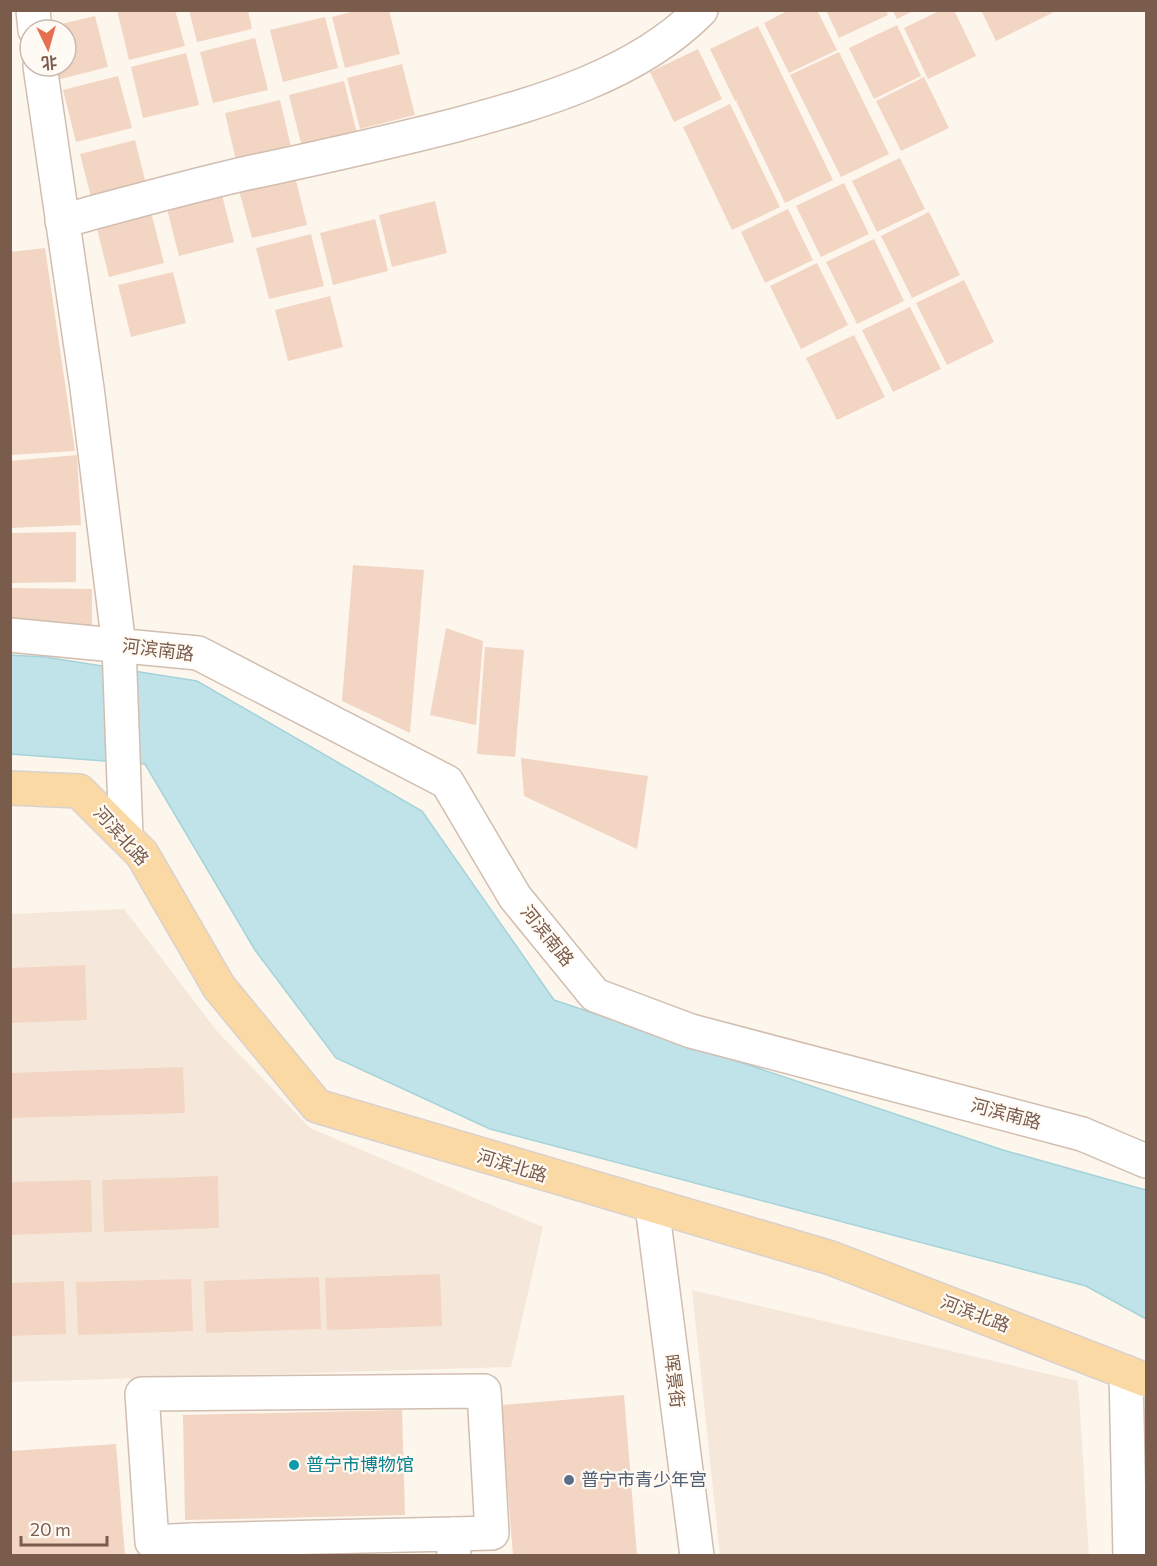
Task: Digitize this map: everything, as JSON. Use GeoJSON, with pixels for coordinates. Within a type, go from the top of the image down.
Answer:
{"type":"FeatureCollection","features":[{"type":"Feature","properties":{"kind":"main road","name":"河滨北路"},"geometry":{"type":"LineString","coordinates":[[10,788],[80,791],[126,837],[142,854],[219,987],[317,1106],[831,1258],[1136,1376]]}},
{"type":"Feature","properties":{"kind":"street"},"geometry":{"type":"LineString","coordinates":[[62,221],[210,182],[392,141],[530,105],[628,64],[690,21],[701,10]]}},
{"type":"Feature","properties":{"kind":"street"},"geometry":{"type":"LineString","coordinates":[[42,78],[87,388],[119,646],[126,837]]}},
{"type":"Feature","properties":{"kind":"street","name":"河滨南路"},"geometry":{"type":"LineString","coordinates":[[10,635],[198,653],[447,782],[515,897],[596,995],[691,1031],[1082,1134],[1146,1161]]}},
{"type":"Feature","properties":{"kind":"street","name":"晖景街"},"geometry":{"type":"LineString","coordinates":[[652,1206],[697,1556]]}},
{"type":"Feature","properties":{"kind":"street"},"geometry":{"type":"LineString","coordinates":[[1130,1556],[1136,1376]]}},
{"type":"Feature","properties":{"kind":"street"},"geometry":{"type":"LineString","coordinates":[[484,1390],[492,1533],[453,1545],[193,1548],[152,1542],[142,1394],[484,1390]]}},
{"type":"Feature","properties":{"kind":"shaded area"},"geometry":{"type":"Polygon","coordinates":[[[124,909],[216,1030],[310,1128],[543,1227],[511,1367],[11,1382],[11,914],[124,909]]]}},
{"type":"Feature","properties":{"kind":"shaded area"},"geometry":{"type":"Polygon","coordinates":[[[692,1290],[1078,1381],[1089,1555],[720,1555],[692,1290]]]}},
{"type":"Feature","properties":{"kind":"water"},"geometry":{"type":"Polygon","coordinates":[[[10,655],[45,657],[197,681],[422,811],[554,1000],[1003,1150],[1146,1190],[1146,1319],[1086,1286],[490,1129],[336,1058],[255,950],[145,764],[11,754],[10,655]]]}},
{"type":"Feature","properties":{"kind":"building"},"geometry":{"type":"Polygon","coordinates":[[[117,10],[175,10],[185,46],[129,60],[117,10]]]}},
{"type":"Feature","properties":{"kind":"building"},"geometry":{"type":"Polygon","coordinates":[[[189,10],[248,10],[252,29],[197,42],[189,10]]]}},
{"type":"Feature","properties":{"kind":"building"},"geometry":{"type":"Polygon","coordinates":[[[358,10],[389,10],[400,54],[345,68],[332,17],[358,10]]]}},
{"type":"Feature","properties":{"kind":"building"},"geometry":{"type":"Polygon","coordinates":[[[789,10],[817,10],[837,50],[789,73],[764,23],[789,10]]]}},
{"type":"Feature","properties":{"kind":"building"},"geometry":{"type":"Polygon","coordinates":[[[826,10],[886,10],[888,15],[839,38],[826,10]]]}},
{"type":"Feature","properties":{"kind":"building"},"geometry":{"type":"Polygon","coordinates":[[[892,10],[915,10],[897,19],[892,10]]]}},
{"type":"Feature","properties":{"kind":"building"},"geometry":{"type":"Polygon","coordinates":[[[941,10],[954,10],[976,56],[928,79],[904,28],[941,10]]]}},
{"type":"Feature","properties":{"kind":"building"},"geometry":{"type":"Polygon","coordinates":[[[981,10],[1058,10],[996,41],[981,10]]]}},
{"type":"Feature","properties":{"kind":"building"},"geometry":{"type":"Polygon","coordinates":[[[95,16],[108,67],[78,75],[78,20],[95,16]]]}},
{"type":"Feature","properties":{"kind":"building"},"geometry":{"type":"Polygon","coordinates":[[[325,17],[338,68],[283,82],[270,30],[325,17]]]}},
{"type":"Feature","properties":{"kind":"building"},"geometry":{"type":"Polygon","coordinates":[[[897,25],[921,76],[874,99],[849,48],[897,25]]]}},
{"type":"Feature","properties":{"kind":"building"},"geometry":{"type":"Polygon","coordinates":[[[758,26],[833,180],[785,203],[736,101],[741,98],[735,101],[710,49],[758,26]]]}},
{"type":"Feature","properties":{"kind":"building"},"geometry":{"type":"Polygon","coordinates":[[[255,38],[268,90],[213,103],[200,52],[255,38]]]}},
{"type":"Feature","properties":{"kind":"building"},"geometry":{"type":"Polygon","coordinates":[[[698,49],[722,99],[674,122],[650,72],[698,49]]]}},
{"type":"Feature","properties":{"kind":"building"},"geometry":{"type":"Polygon","coordinates":[[[839,52],[889,154],[841,177],[790,75],[839,52]]]}},
{"type":"Feature","properties":{"kind":"building"},"geometry":{"type":"Polygon","coordinates":[[[186,53],[199,105],[143,118],[131,67],[186,53]]]}},
{"type":"Feature","properties":{"kind":"building"},"geometry":{"type":"Polygon","coordinates":[[[402,64],[415,115],[360,129],[347,78],[402,64]]]}},
{"type":"Feature","properties":{"kind":"building"},"geometry":{"type":"Polygon","coordinates":[[[118,76],[132,128],[76,142],[63,90],[118,76]]]}},
{"type":"Feature","properties":{"kind":"building"},"geometry":{"type":"Polygon","coordinates":[[[924,77],[949,128],[901,151],[876,101],[924,77]]]}},
{"type":"Feature","properties":{"kind":"building"},"geometry":{"type":"Polygon","coordinates":[[[344,81],[357,133],[302,147],[289,95],[344,81]]]}},
{"type":"Feature","properties":{"kind":"building"},"geometry":{"type":"Polygon","coordinates":[[[280,100],[292,151],[237,165],[225,113],[280,100]]]}},
{"type":"Feature","properties":{"kind":"building"},"geometry":{"type":"Polygon","coordinates":[[[730,104],[780,207],[732,230],[683,127],[730,104]]]}},
{"type":"Feature","properties":{"kind":"building"},"geometry":{"type":"Polygon","coordinates":[[[135,140],[148,192],[93,205],[80,154],[135,140]]]}},
{"type":"Feature","properties":{"kind":"building"},"geometry":{"type":"Polygon","coordinates":[[[900,158],[925,209],[877,232],[852,181],[900,158]]]}},
{"type":"Feature","properties":{"kind":"building"},"geometry":{"type":"Polygon","coordinates":[[[294,173],[307,225],[252,238],[238,187],[294,173]]]}},
{"type":"Feature","properties":{"kind":"building"},"geometry":{"type":"Polygon","coordinates":[[[844,183],[869,234],[821,257],[796,206],[844,183]]]}},
{"type":"Feature","properties":{"kind":"building"},"geometry":{"type":"Polygon","coordinates":[[[221,191],[234,242],[179,256],[166,205],[221,191]]]}},
{"type":"Feature","properties":{"kind":"building"},"geometry":{"type":"Polygon","coordinates":[[[435,201],[447,253],[392,267],[379,215],[435,201]]]}},
{"type":"Feature","properties":{"kind":"building"},"geometry":{"type":"Polygon","coordinates":[[[788,209],[813,260],[765,283],[741,232],[788,209]]]}},
{"type":"Feature","properties":{"kind":"building"},"geometry":{"type":"Polygon","coordinates":[[[151,212],[164,263],[109,277],[96,225],[151,212]]]}},
{"type":"Feature","properties":{"kind":"building"},"geometry":{"type":"Polygon","coordinates":[[[929,212],[960,275],[912,298],[881,236],[929,212]]]}},
{"type":"Feature","properties":{"kind":"building"},"geometry":{"type":"Polygon","coordinates":[[[375,219],[388,271],[333,285],[320,233],[375,219]]]}},
{"type":"Feature","properties":{"kind":"building"},"geometry":{"type":"Polygon","coordinates":[[[311,234],[324,286],[269,299],[256,248],[311,234]]]}},
{"type":"Feature","properties":{"kind":"building"},"geometry":{"type":"Polygon","coordinates":[[[874,239],[904,301],[857,324],[826,262],[874,239]]]}},
{"type":"Feature","properties":{"kind":"building"},"geometry":{"type":"Polygon","coordinates":[[[45,248],[75,451],[10,455],[10,252],[45,248]]]}},
{"type":"Feature","properties":{"kind":"building"},"geometry":{"type":"Polygon","coordinates":[[[817,263],[848,325],[801,349],[770,286],[817,263]]]}},
{"type":"Feature","properties":{"kind":"building"},"geometry":{"type":"Polygon","coordinates":[[[173,272],[186,323],[131,337],[118,285],[173,272]]]}},
{"type":"Feature","properties":{"kind":"building"},"geometry":{"type":"Polygon","coordinates":[[[964,280],[994,342],[947,365],[916,303],[964,280]]]}},
{"type":"Feature","properties":{"kind":"building"},"geometry":{"type":"Polygon","coordinates":[[[330,296],[343,347],[288,361],[275,310],[330,296]]]}},
{"type":"Feature","properties":{"kind":"building"},"geometry":{"type":"Polygon","coordinates":[[[910,307],[941,369],[893,392],[862,330],[910,307]]]}},
{"type":"Feature","properties":{"kind":"building"},"geometry":{"type":"Polygon","coordinates":[[[854,335],[885,397],[837,420],[806,358],[854,335]]]}},
{"type":"Feature","properties":{"kind":"building"},"geometry":{"type":"Polygon","coordinates":[[[77,455],[81,525],[10,528],[10,461],[77,455]]]}},
{"type":"Feature","properties":{"kind":"building"},"geometry":{"type":"Polygon","coordinates":[[[76,532],[76,582],[10,583],[10,533],[76,532]]]}},
{"type":"Feature","properties":{"kind":"building"},"geometry":{"type":"Polygon","coordinates":[[[353,565],[424,570],[410,733],[342,701],[353,565]]]}},
{"type":"Feature","properties":{"kind":"building"},"geometry":{"type":"Polygon","coordinates":[[[10,588],[92,589],[92,632],[10,630],[10,588]]]}},
{"type":"Feature","properties":{"kind":"building"},"geometry":{"type":"Polygon","coordinates":[[[446,628],[483,641],[476,725],[430,715],[446,628]]]}},
{"type":"Feature","properties":{"kind":"building"},"geometry":{"type":"Polygon","coordinates":[[[485,647],[524,650],[515,757],[477,754],[485,647]]]}},
{"type":"Feature","properties":{"kind":"building"},"geometry":{"type":"Polygon","coordinates":[[[521,758],[648,776],[637,849],[524,796],[521,758]]]}},
{"type":"Feature","properties":{"kind":"building"},"geometry":{"type":"Polygon","coordinates":[[[85,965],[87,1020],[10,1023],[10,968],[85,965]]]}},
{"type":"Feature","properties":{"kind":"building"},"geometry":{"type":"Polygon","coordinates":[[[183,1067],[185,1113],[10,1118],[10,1073],[183,1067]]]}},
{"type":"Feature","properties":{"kind":"building"},"geometry":{"type":"Polygon","coordinates":[[[218,1176],[219,1228],[104,1232],[102,1180],[218,1176]]]}},
{"type":"Feature","properties":{"kind":"building"},"geometry":{"type":"Polygon","coordinates":[[[91,1180],[92,1232],[10,1235],[10,1182],[91,1180]]]}},
{"type":"Feature","properties":{"kind":"building"},"geometry":{"type":"Polygon","coordinates":[[[440,1274],[442,1326],[327,1330],[325,1278],[440,1274]]]}},
{"type":"Feature","properties":{"kind":"building"},"geometry":{"type":"Polygon","coordinates":[[[319,1277],[321,1329],[206,1333],[204,1281],[319,1277]]]}},
{"type":"Feature","properties":{"kind":"building"},"geometry":{"type":"Polygon","coordinates":[[[191,1279],[193,1331],[78,1335],[76,1282],[191,1279]]]}},
{"type":"Feature","properties":{"kind":"building"},"geometry":{"type":"Polygon","coordinates":[[[64,1281],[66,1334],[10,1336],[10,1283],[64,1281]]]}},
{"type":"Feature","properties":{"kind":"building","name":"普宁市青少年宫"},"geometry":{"type":"Polygon","coordinates":[[[624,1395],[637,1556],[513,1556],[501,1405],[624,1395]]]}},
{"type":"Feature","properties":{"kind":"building","name":"普宁市博物馆"},"geometry":{"type":"Polygon","coordinates":[[[402,1410],[405,1515],[185,1520],[183,1415],[402,1410]]]}},
{"type":"Feature","properties":{"kind":"building"},"geometry":{"type":"Polygon","coordinates":[[[116,1444],[125,1556],[10,1556],[10,1451],[116,1444]]]}},
{"type":"Feature","properties":{"kind":"place","name":"普宁市博物馆"},"geometry":{"type":"Point","coordinates":[294,1465]}},
{"type":"Feature","properties":{"kind":"place","name":"普宁市青少年宫"},"geometry":{"type":"Point","coordinates":[569,1480]}}]}
